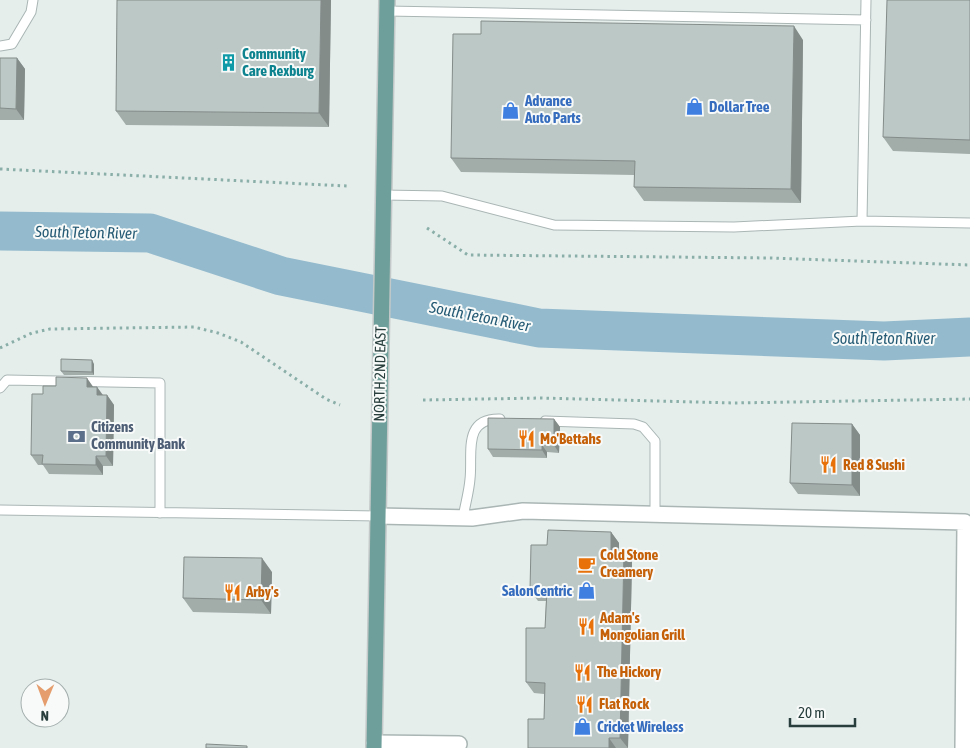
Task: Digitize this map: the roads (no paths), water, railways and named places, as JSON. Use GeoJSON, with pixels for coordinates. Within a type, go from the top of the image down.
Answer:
{"type":"FeatureCollection","features":[{"type":"Feature","properties":{"kind":"main road","name":"NORTH 2ND EAST"},"geometry":{"type":"LineString","coordinates":[[374,746],[387,6]]}},
{"type":"Feature","properties":{"kind":"street"},"geometry":{"type":"LineString","coordinates":[[378,516],[463,518],[523,511],[965,522],[963,748]]}},
{"type":"Feature","properties":{"kind":"street"},"geometry":{"type":"LineString","coordinates":[[374,746],[459,744]]}},
{"type":"Feature","properties":{"kind":"lane"},"geometry":{"type":"LineString","coordinates":[[0,46],[12,44],[31,12],[33,0]]}},
{"type":"Feature","properties":{"kind":"lane"},"geometry":{"type":"LineString","coordinates":[[862,222],[866,0]]}},
{"type":"Feature","properties":{"kind":"lane"},"geometry":{"type":"LineString","coordinates":[[387,6],[866,20]]}},
{"type":"Feature","properties":{"kind":"lane"},"geometry":{"type":"LineString","coordinates":[[383,196],[442,196],[554,225],[734,227],[862,222],[970,223]]}},
{"type":"Feature","properties":{"kind":"lane"},"geometry":{"type":"LineString","coordinates":[[0,388],[7,380],[160,383],[160,513]]}},
{"type":"Feature","properties":{"kind":"lane"},"geometry":{"type":"LineString","coordinates":[[463,518],[470,480],[472,438],[476,427],[482,422],[494,419],[513,420]]}},
{"type":"Feature","properties":{"kind":"lane"},"geometry":{"type":"LineString","coordinates":[[532,420],[634,424],[643,427],[655,441],[655,514]]}},
{"type":"Feature","properties":{"kind":"lane"},"geometry":{"type":"LineString","coordinates":[[0,510],[378,516]]}},
{"type":"Feature","properties":{"kind":"waterway","name":"South Teton River"},"geometry":{"type":"LineString","coordinates":[[0,231],[150,233],[281,276],[539,328],[884,341],[970,337]]}},
{"type":"Feature","properties":{"kind":"place","name":"Community Care Rexburg"},"geometry":{"type":"Point","coordinates":[228,63]}},
{"type":"Feature","properties":{"kind":"place","name":"Dollar Tree"},"geometry":{"type":"Point","coordinates":[695,107]}},
{"type":"Feature","properties":{"kind":"place","name":"Advance Auto Parts"},"geometry":{"type":"Point","coordinates":[511,110]}},
{"type":"Feature","properties":{"kind":"place","name":"Citizens Community Bank"},"geometry":{"type":"Point","coordinates":[77,436]}},
{"type":"Feature","properties":{"kind":"place","name":"Mo'Bettahs"},"geometry":{"type":"Point","coordinates":[526,439]}},
{"type":"Feature","properties":{"kind":"place","name":"Red 8 Sushi"},"geometry":{"type":"Point","coordinates":[829,465]}},
{"type":"Feature","properties":{"kind":"place","name":"Cold Stone Creamery"},"geometry":{"type":"Point","coordinates":[586,564]}},
{"type":"Feature","properties":{"kind":"place","name":"SalonCentric"},"geometry":{"type":"Point","coordinates":[586,591]}},
{"type":"Feature","properties":{"kind":"place","name":"Arby's"},"geometry":{"type":"Point","coordinates":[232,592]}},
{"type":"Feature","properties":{"kind":"place","name":"Adam's Mongolian Grill"},"geometry":{"type":"Point","coordinates":[586,627]}},
{"type":"Feature","properties":{"kind":"place","name":"The Hickory"},"geometry":{"type":"Point","coordinates":[583,672]}},
{"type":"Feature","properties":{"kind":"place","name":"Flat Rock"},"geometry":{"type":"Point","coordinates":[585,704]}},
{"type":"Feature","properties":{"kind":"place","name":"Cricket Wireless"},"geometry":{"type":"Point","coordinates":[583,727]}}]}
